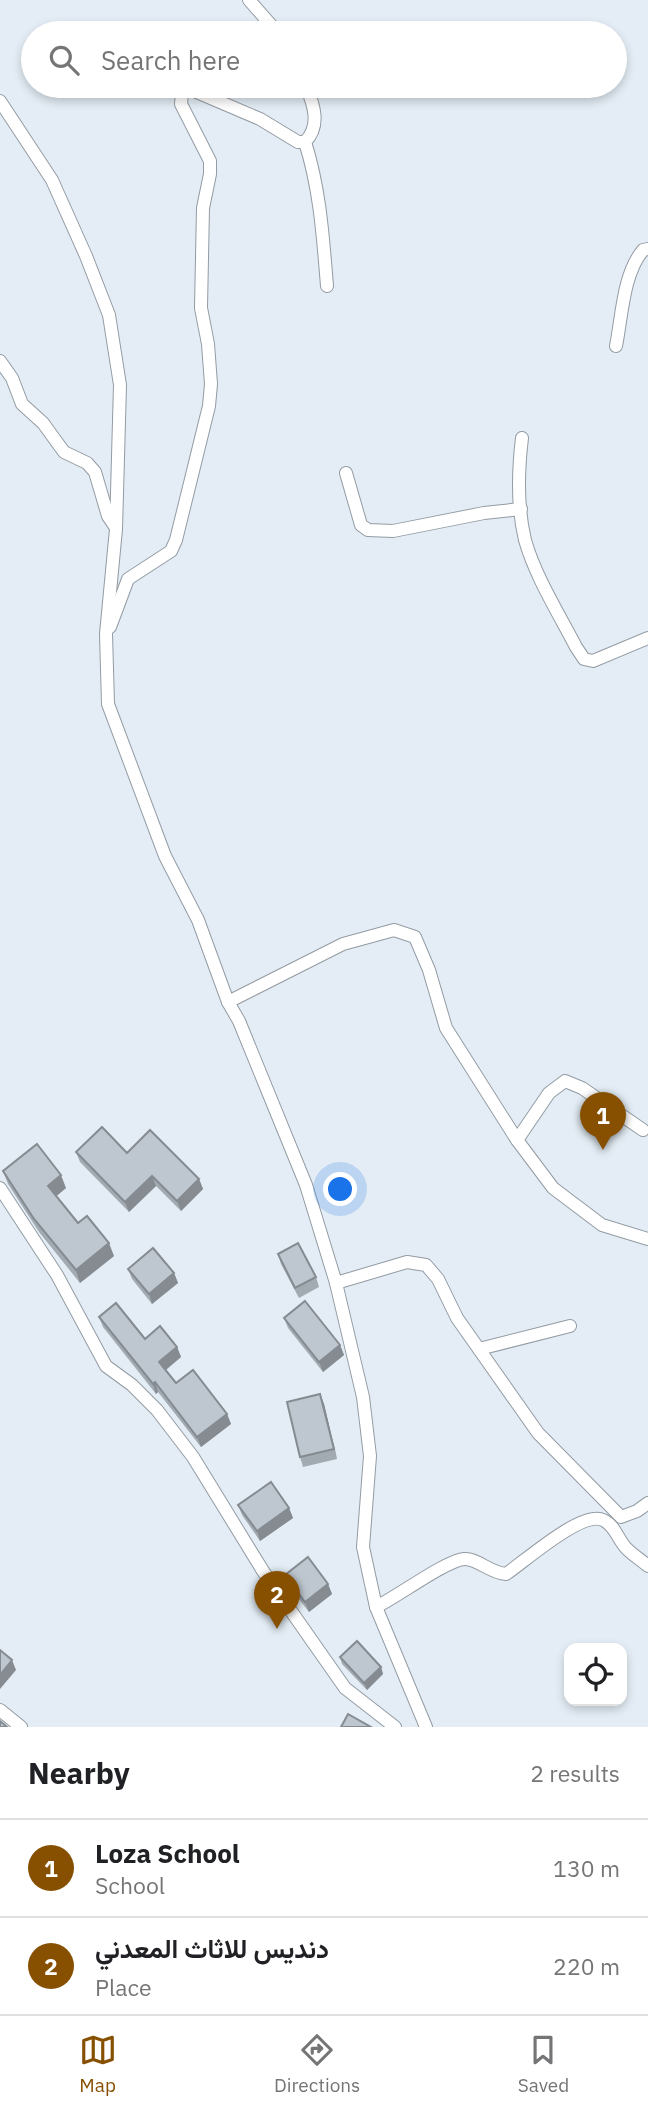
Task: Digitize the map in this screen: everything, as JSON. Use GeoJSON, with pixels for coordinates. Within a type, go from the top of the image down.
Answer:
{"type":"FeatureCollection","features":[{"type":"Feature","properties":{"kind":"street"},"geometry":{"type":"LineString","coordinates":[[249,0],[267,21]]}},
{"type":"Feature","properties":{"kind":"street"},"geometry":{"type":"LineString","coordinates":[[106,634],[116,617],[128,579],[171,551],[176,540],[209,406],[211,384],[208,344],[201,308],[203,208],[211,174],[210,161],[181,104],[182,98]]}},
{"type":"Feature","properties":{"kind":"street"},"geometry":{"type":"LineString","coordinates":[[214,98],[298,142],[304,142],[312,135],[315,126],[315,113],[310,98]]}},
{"type":"Feature","properties":{"kind":"street"},"geometry":{"type":"LineString","coordinates":[[0,100],[52,180],[109,315],[120,385],[116,528],[106,634],[108,704],[165,856],[198,920],[228,1002],[244,1033],[306,1185],[336,1283],[363,1397],[370,1456],[363,1547],[376,1607],[426,1727]]}},
{"type":"Feature","properties":{"kind":"street"},"geometry":{"type":"LineString","coordinates":[[304,142],[313,167],[327,286]]}},
{"type":"Feature","properties":{"kind":"street"},"geometry":{"type":"LineString","coordinates":[[616,346],[627,287],[639,255],[648,249]]}},
{"type":"Feature","properties":{"kind":"street"},"geometry":{"type":"LineString","coordinates":[[0,361],[12,378],[22,404],[43,423],[64,452],[87,463],[95,472],[108,516],[116,528]]}},
{"type":"Feature","properties":{"kind":"street"},"geometry":{"type":"LineString","coordinates":[[522,438],[518,469],[526,542],[535,568],[576,648],[584,659],[597,660],[648,638]]}},
{"type":"Feature","properties":{"kind":"street"},"geometry":{"type":"LineString","coordinates":[[346,473],[360,524],[368,530],[393,531],[484,513],[521,509]]}},
{"type":"Feature","properties":{"kind":"street"},"geometry":{"type":"LineString","coordinates":[[228,1002],[343,944],[394,930],[415,937],[429,970],[446,1028],[517,1140],[553,1188],[602,1225],[648,1239]]}},
{"type":"Feature","properties":{"kind":"street"},"geometry":{"type":"LineString","coordinates":[[517,1140],[549,1093],[565,1081],[582,1088],[643,1130]]}},
{"type":"Feature","properties":{"kind":"street"},"geometry":{"type":"LineString","coordinates":[[0,1188],[57,1275],[106,1366],[157,1410],[193,1458],[263,1572],[345,1688],[396,1727]]}},
{"type":"Feature","properties":{"kind":"street"},"geometry":{"type":"LineString","coordinates":[[336,1283],[407,1262],[426,1265],[438,1279],[457,1318],[538,1433],[621,1517],[648,1503]]}},
{"type":"Feature","properties":{"kind":"street"},"geometry":{"type":"LineString","coordinates":[[479,1349],[570,1326]]}},
{"type":"Feature","properties":{"kind":"street"},"geometry":{"type":"LineString","coordinates":[[376,1607],[464,1559],[495,1573],[506,1573],[564,1531],[595,1518],[611,1526],[625,1548],[648,1566]]}},
{"type":"Feature","properties":{"kind":"street"},"geometry":{"type":"LineString","coordinates":[[0,1710],[21,1727]]}},
{"type":"Feature","properties":{"kind":"building"},"geometry":{"type":"Polygon","coordinates":[[[102,1127],[127,1153],[150,1130],[199,1179],[177,1201],[152,1176],[125,1202],[76,1152],[102,1127]]]}},
{"type":"Feature","properties":{"kind":"building"},"geometry":{"type":"Polygon","coordinates":[[[37,1144],[61,1175],[48,1186],[78,1223],[87,1216],[109,1243],[76,1270],[34,1219],[3,1171],[37,1144]]]}},
{"type":"Feature","properties":{"kind":"building"},"geometry":{"type":"Polygon","coordinates":[[[298,1243],[316,1277],[295,1288],[278,1254],[298,1243]]]}},
{"type":"Feature","properties":{"kind":"building"},"geometry":{"type":"Polygon","coordinates":[[[153,1248],[174,1273],[149,1294],[128,1269],[153,1248]]]}},
{"type":"Feature","properties":{"kind":"building"},"geometry":{"type":"Polygon","coordinates":[[[305,1301],[340,1345],[319,1362],[284,1318],[305,1301]]]}},
{"type":"Feature","properties":{"kind":"building"},"geometry":{"type":"Polygon","coordinates":[[[116,1303],[145,1339],[160,1326],[177,1347],[159,1362],[176,1383],[193,1370],[227,1414],[197,1437],[155,1382],[153,1384],[99,1317],[116,1303]]]}},
{"type":"Feature","properties":{"kind":"building"},"geometry":{"type":"Polygon","coordinates":[[[320,1394],[334,1449],[300,1457],[287,1402],[320,1394]]]}},
{"type":"Feature","properties":{"kind":"building"},"geometry":{"type":"Polygon","coordinates":[[[271,1482],[289,1508],[257,1531],[238,1505],[271,1482]]]}},
{"type":"Feature","properties":{"kind":"building"},"geometry":{"type":"Polygon","coordinates":[[[308,1557],[328,1584],[305,1602],[285,1575],[308,1557]]]}},
{"type":"Feature","properties":{"kind":"building"},"geometry":{"type":"Polygon","coordinates":[[[357,1641],[381,1667],[364,1683],[340,1657],[357,1641]]]}},
{"type":"Feature","properties":{"kind":"building"},"geometry":{"type":"Polygon","coordinates":[[[0,1650],[12,1660],[0,1675],[0,1650]]]}},
{"type":"Feature","properties":{"kind":"building"},"geometry":{"type":"Polygon","coordinates":[[[348,1714],[371,1727],[341,1727],[348,1714]]]}},
{"type":"Feature","properties":{"kind":"place","name":"Loza School"},"geometry":{"type":"Point","coordinates":[603,1150]}},
{"type":"Feature","properties":{"kind":"place","name":"دنديس للاثاث المعدني"},"geometry":{"type":"Point","coordinates":[277,1629]}}]}
